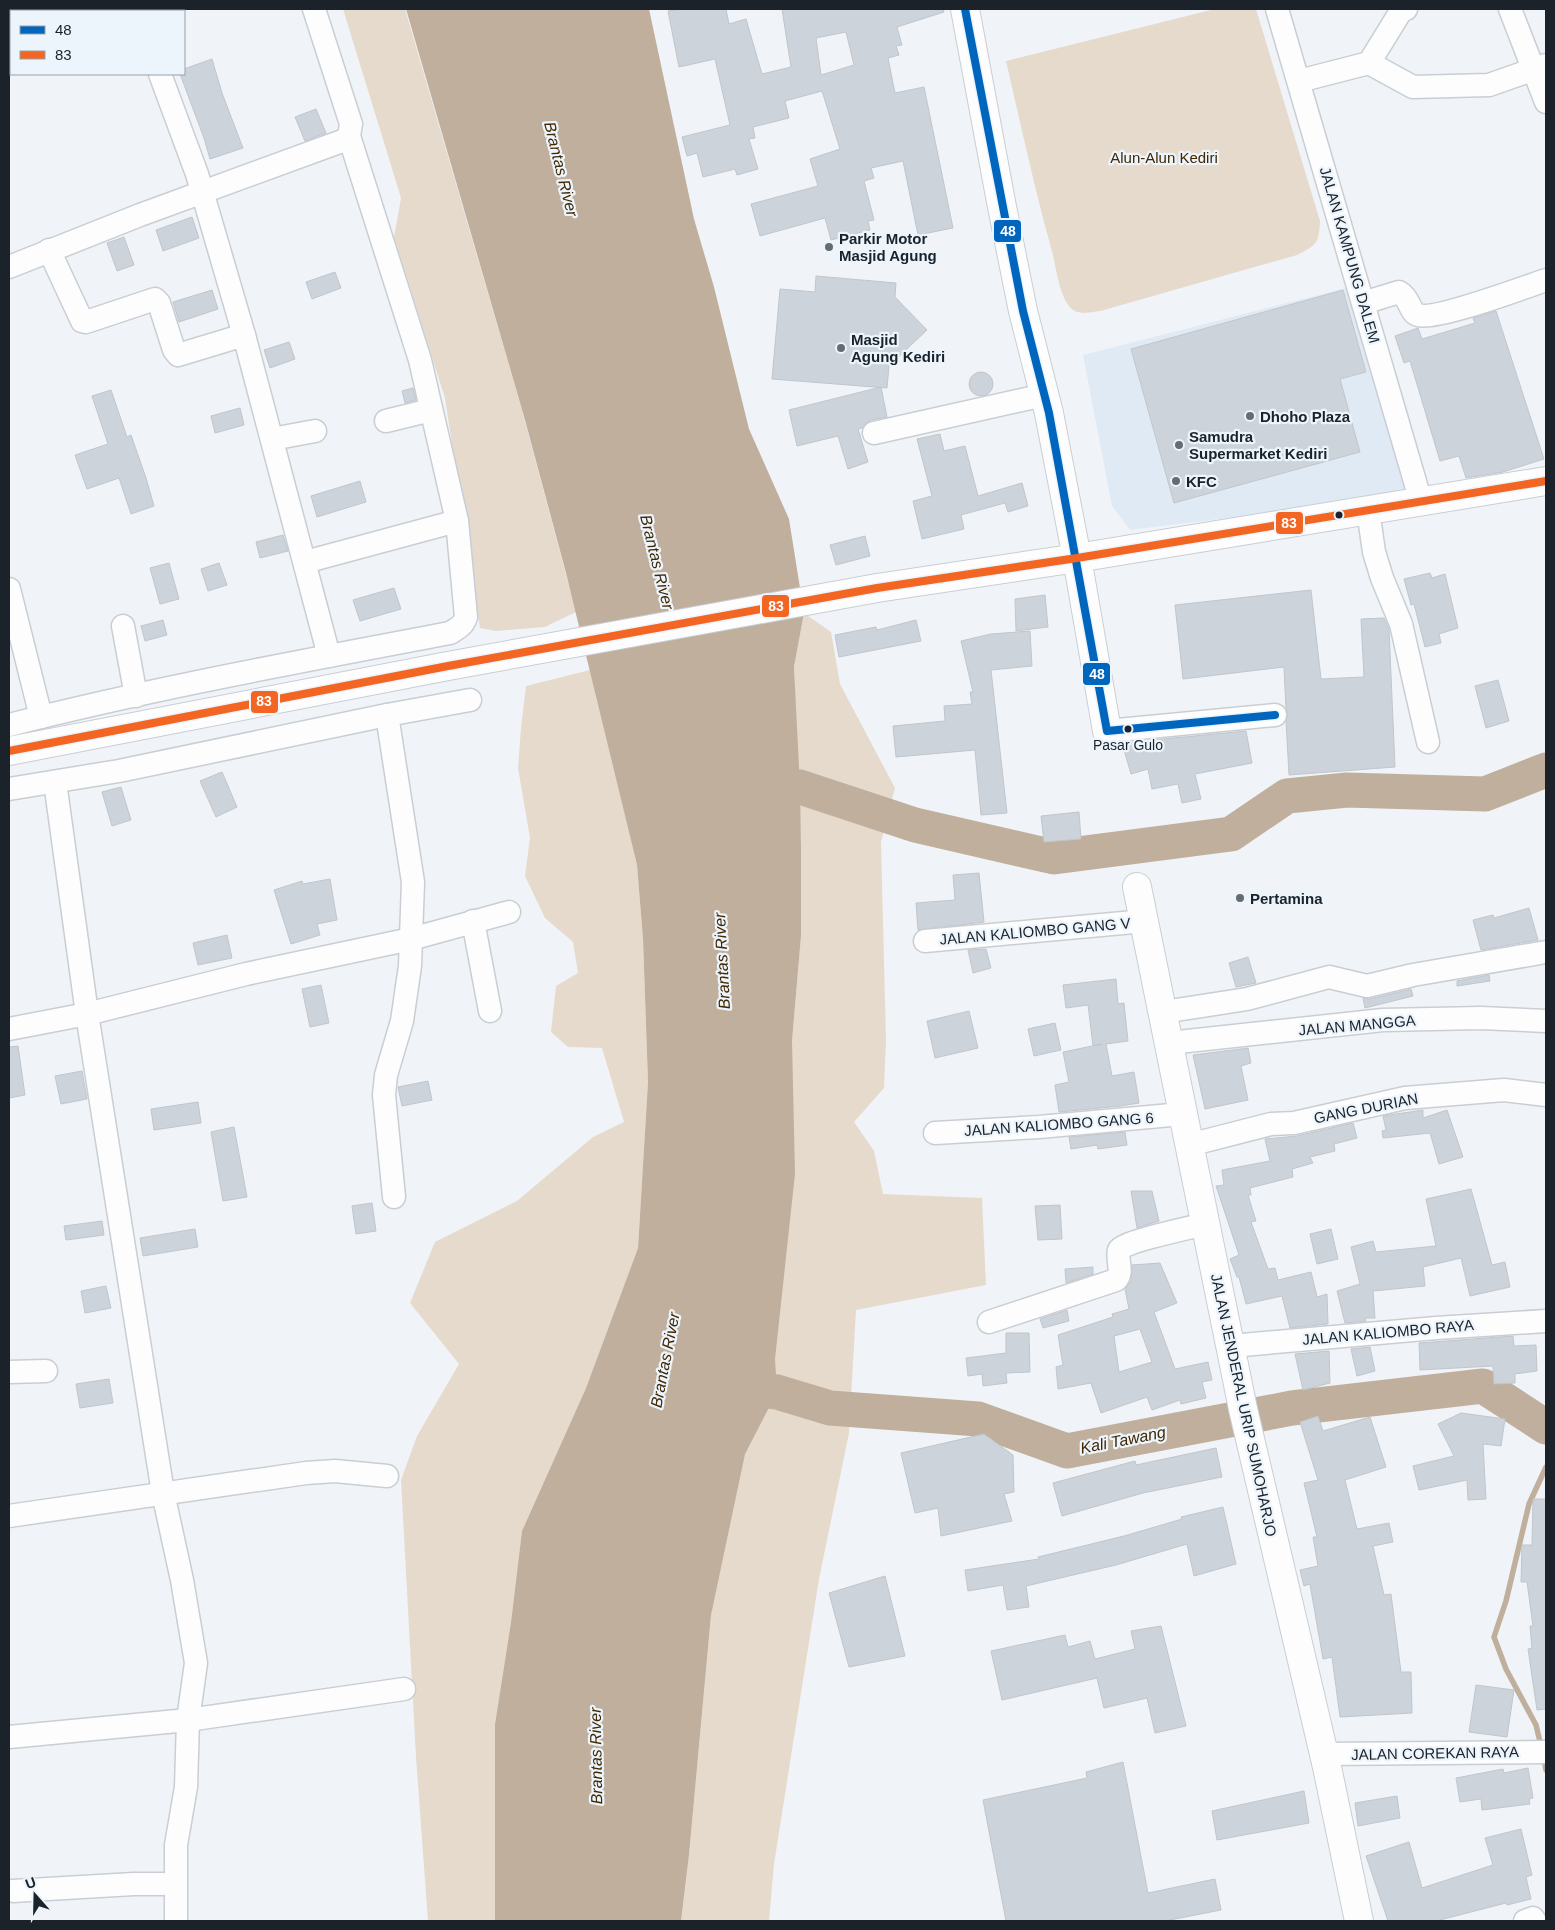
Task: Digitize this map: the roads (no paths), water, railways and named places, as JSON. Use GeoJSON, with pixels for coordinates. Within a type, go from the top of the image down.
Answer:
{"type":"FeatureCollection","features":[{"type":"Feature","properties":{"kind":"main road"},"geometry":{"type":"LineString","coordinates":[[968,9],[1023,311],[1044,395],[1107,731]]}},
{"type":"Feature","properties":{"kind":"main road"},"geometry":{"type":"LineString","coordinates":[[9,751],[448,666],[877,588],[1076,558],[1546,481]]}},
{"type":"Feature","properties":{"kind":"main road","name":"JALAN JENDERAL URIP SUMOHARJO"},"geometry":{"type":"LineString","coordinates":[[1137,887],[1243,1409],[1324,1754],[1359,1921]]}},
{"type":"Feature","properties":{"kind":"street"},"geometry":{"type":"LineString","coordinates":[[9,725],[267,668],[450,633],[461,626],[466,616],[457,521],[420,360],[349,136],[350,124],[314,9]]}},
{"type":"Feature","properties":{"kind":"street","name":"JALAN KAMPUNG DALEM"},"geometry":{"type":"LineString","coordinates":[[1276,9],[1299,81],[1421,502]]}},
{"type":"Feature","properties":{"kind":"street"},"geometry":{"type":"LineString","coordinates":[[1370,63],[1401,11],[1406,9]]}},
{"type":"Feature","properties":{"kind":"street"},"geometry":{"type":"LineString","coordinates":[[1510,9],[1540,67],[1546,102]]}},
{"type":"Feature","properties":{"kind":"street"},"geometry":{"type":"LineString","coordinates":[[1299,81],[1370,63],[1413,86],[1489,85],[1540,67]]}},
{"type":"Feature","properties":{"kind":"street"},"geometry":{"type":"LineString","coordinates":[[160,75],[202,192],[244,335],[330,656]]}},
{"type":"Feature","properties":{"kind":"street"},"geometry":{"type":"LineString","coordinates":[[9,266],[202,192],[345,140],[349,136]]}},
{"type":"Feature","properties":{"kind":"street"},"geometry":{"type":"LineString","coordinates":[[49,250],[82,321],[86,322],[155,299],[160,303],[174,350],[178,355],[244,335]]}},
{"type":"Feature","properties":{"kind":"street"},"geometry":{"type":"LineString","coordinates":[[1363,303],[1399,292],[1406,296],[1414,313],[1420,316],[1429,315],[1468,306],[1546,280]]}},
{"type":"Feature","properties":{"kind":"street"},"geometry":{"type":"LineString","coordinates":[[874,434],[1044,395]]}},
{"type":"Feature","properties":{"kind":"street"},"geometry":{"type":"LineString","coordinates":[[386,421],[431,410]]}},
{"type":"Feature","properties":{"kind":"street"},"geometry":{"type":"LineString","coordinates":[[272,439],[315,431]]}},
{"type":"Feature","properties":{"kind":"street"},"geometry":{"type":"LineString","coordinates":[[1368,510],[1374,552],[1382,578],[1401,624],[1428,742]]}},
{"type":"Feature","properties":{"kind":"street"},"geometry":{"type":"LineString","coordinates":[[305,562],[457,521]]}},
{"type":"Feature","properties":{"kind":"street"},"geometry":{"type":"LineString","coordinates":[[9,589],[40,717]]}},
{"type":"Feature","properties":{"kind":"street"},"geometry":{"type":"LineString","coordinates":[[123,626],[136,696]]}},
{"type":"Feature","properties":{"kind":"street"},"geometry":{"type":"LineString","coordinates":[[9,789],[148,765],[387,715],[470,700]]}},
{"type":"Feature","properties":{"kind":"street"},"geometry":{"type":"LineString","coordinates":[[387,715],[413,882],[410,966],[406,997],[402,1021],[386,1075],[384,1095],[394,1196]]}},
{"type":"Feature","properties":{"kind":"street"},"geometry":{"type":"LineString","coordinates":[[1107,731],[1275,715]]}},
{"type":"Feature","properties":{"kind":"street"},"geometry":{"type":"LineString","coordinates":[[54,782],[87,1014],[163,1493],[182,1580],[196,1663],[188,1720],[186,1786],[176,1845],[176,1921]]}},
{"type":"Feature","properties":{"kind":"street"},"geometry":{"type":"LineString","coordinates":[[9,1029],[87,1014],[246,974],[411,939],[474,920],[509,912]]}},
{"type":"Feature","properties":{"kind":"street"},"geometry":{"type":"LineString","coordinates":[[474,920],[490,1011]]}},
{"type":"Feature","properties":{"kind":"street","name":"JALAN KALIOMBO GANG V"},"geometry":{"type":"LineString","coordinates":[[925,941],[1145,922]]}},
{"type":"Feature","properties":{"kind":"street"},"geometry":{"type":"LineString","coordinates":[[1163,1012],[1247,999],[1329,977],[1367,986],[1413,975],[1546,952]]}},
{"type":"Feature","properties":{"kind":"street","name":"JALAN MANGGA"},"geometry":{"type":"LineString","coordinates":[[1169,1043],[1383,1020],[1481,1018],[1546,1021]]}},
{"type":"Feature","properties":{"kind":"street","name":"GANG DURIAN"},"geometry":{"type":"LineString","coordinates":[[1189,1146],[1271,1124],[1294,1123],[1405,1098],[1504,1090],[1546,1095]]}},
{"type":"Feature","properties":{"kind":"street","name":"JALAN KALIOMBO GANG 6"},"geometry":{"type":"LineString","coordinates":[[935,1133],[1039,1127],[1182,1114]]}},
{"type":"Feature","properties":{"kind":"street"},"geometry":{"type":"LineString","coordinates":[[989,1322],[1116,1280],[1120,1274],[1119,1254],[1122,1246],[1134,1241],[1205,1224]]}},
{"type":"Feature","properties":{"kind":"street","name":"JALAN KALIOMBO RAYA"},"geometry":{"type":"LineString","coordinates":[[1231,1346],[1436,1328],[1546,1321]]}},
{"type":"Feature","properties":{"kind":"street"},"geometry":{"type":"LineString","coordinates":[[9,1372],[46,1370]]}},
{"type":"Feature","properties":{"kind":"street"},"geometry":{"type":"LineString","coordinates":[[9,1516],[306,1472],[335,1471],[387,1476]]}},
{"type":"Feature","properties":{"kind":"street"},"geometry":{"type":"LineString","coordinates":[[9,1738],[188,1720],[404,1688]]}},
{"type":"Feature","properties":{"kind":"street","name":"JALAN COREKAN RAYA"},"geometry":{"type":"LineString","coordinates":[[1324,1754],[1542,1752]]}},
{"type":"Feature","properties":{"kind":"street"},"geometry":{"type":"LineString","coordinates":[[13,1891],[134,1884],[175,1884]]}},
{"type":"Feature","properties":{"kind":"street"},"geometry":{"type":"LineString","coordinates":[[1525,1921],[1534,1918],[1535,1921]]}},
{"type":"Feature","properties":{"kind":"water","name":"Brantas River"},"geometry":{"type":"Polygon","coordinates":[[[406,9],[649,9],[694,219],[714,287],[749,429],[789,519],[804,613],[794,667],[801,847],[801,936],[792,1041],[795,1174],[775,1359],[777,1392],[745,1454],[711,1615],[689,1855],[681,1921],[495,1921],[495,1724],[511,1622],[522,1531],[586,1388],[638,1248],[648,1082],[643,939],[637,865],[566,573],[525,420],[406,9]]]}},
{"type":"Feature","properties":{"kind":"waterway"},"geometry":{"type":"LineString","coordinates":[[752,780],[800,787],[915,825],[1054,857],[1231,834],[1287,796],[1347,790],[1485,794],[1546,770]]}},
{"type":"Feature","properties":{"kind":"waterway","name":"Kali Tawang"},"geometry":{"type":"LineString","coordinates":[[731,1387],[777,1392],[830,1408],[978,1419],[1067,1451],[1292,1408],[1483,1386],[1546,1427]]}},
{"type":"Feature","properties":{"kind":"waterway"},"geometry":{"type":"LineString","coordinates":[[1541,1746],[1536,1725],[1506,1669],[1494,1637],[1506,1601],[1529,1504],[1546,1467]]}},
{"type":"Feature","properties":{"kind":"waterway"},"geometry":{"type":"LineString","coordinates":[[1544,1758],[1546,1770]]}},
{"type":"Feature","properties":{"kind":"place","name":"Parkir Motor Masjid Agung"},"geometry":{"type":"Point","coordinates":[829,247]}},
{"type":"Feature","properties":{"kind":"place","name":"Masjid Agung Kediri"},"geometry":{"type":"Point","coordinates":[841,348]}},
{"type":"Feature","properties":{"kind":"place","name":"Dhoho Plaza"},"geometry":{"type":"Point","coordinates":[1250,416]}},
{"type":"Feature","properties":{"kind":"place","name":"Samudra Supermarket Kediri"},"geometry":{"type":"Point","coordinates":[1179,445]}},
{"type":"Feature","properties":{"kind":"place","name":"KFC"},"geometry":{"type":"Point","coordinates":[1176,481]}},
{"type":"Feature","properties":{"kind":"place","name":"Pasar Gulo"},"geometry":{"type":"Point","coordinates":[1128,729]}},
{"type":"Feature","properties":{"kind":"place","name":"Pertamina"},"geometry":{"type":"Point","coordinates":[1240,898]}},
{"type":"Feature","properties":{"kind":"park label","name":"Alun-Alun Kediri"},"geometry":{"type":"Point","coordinates":[1164,157]}}]}
